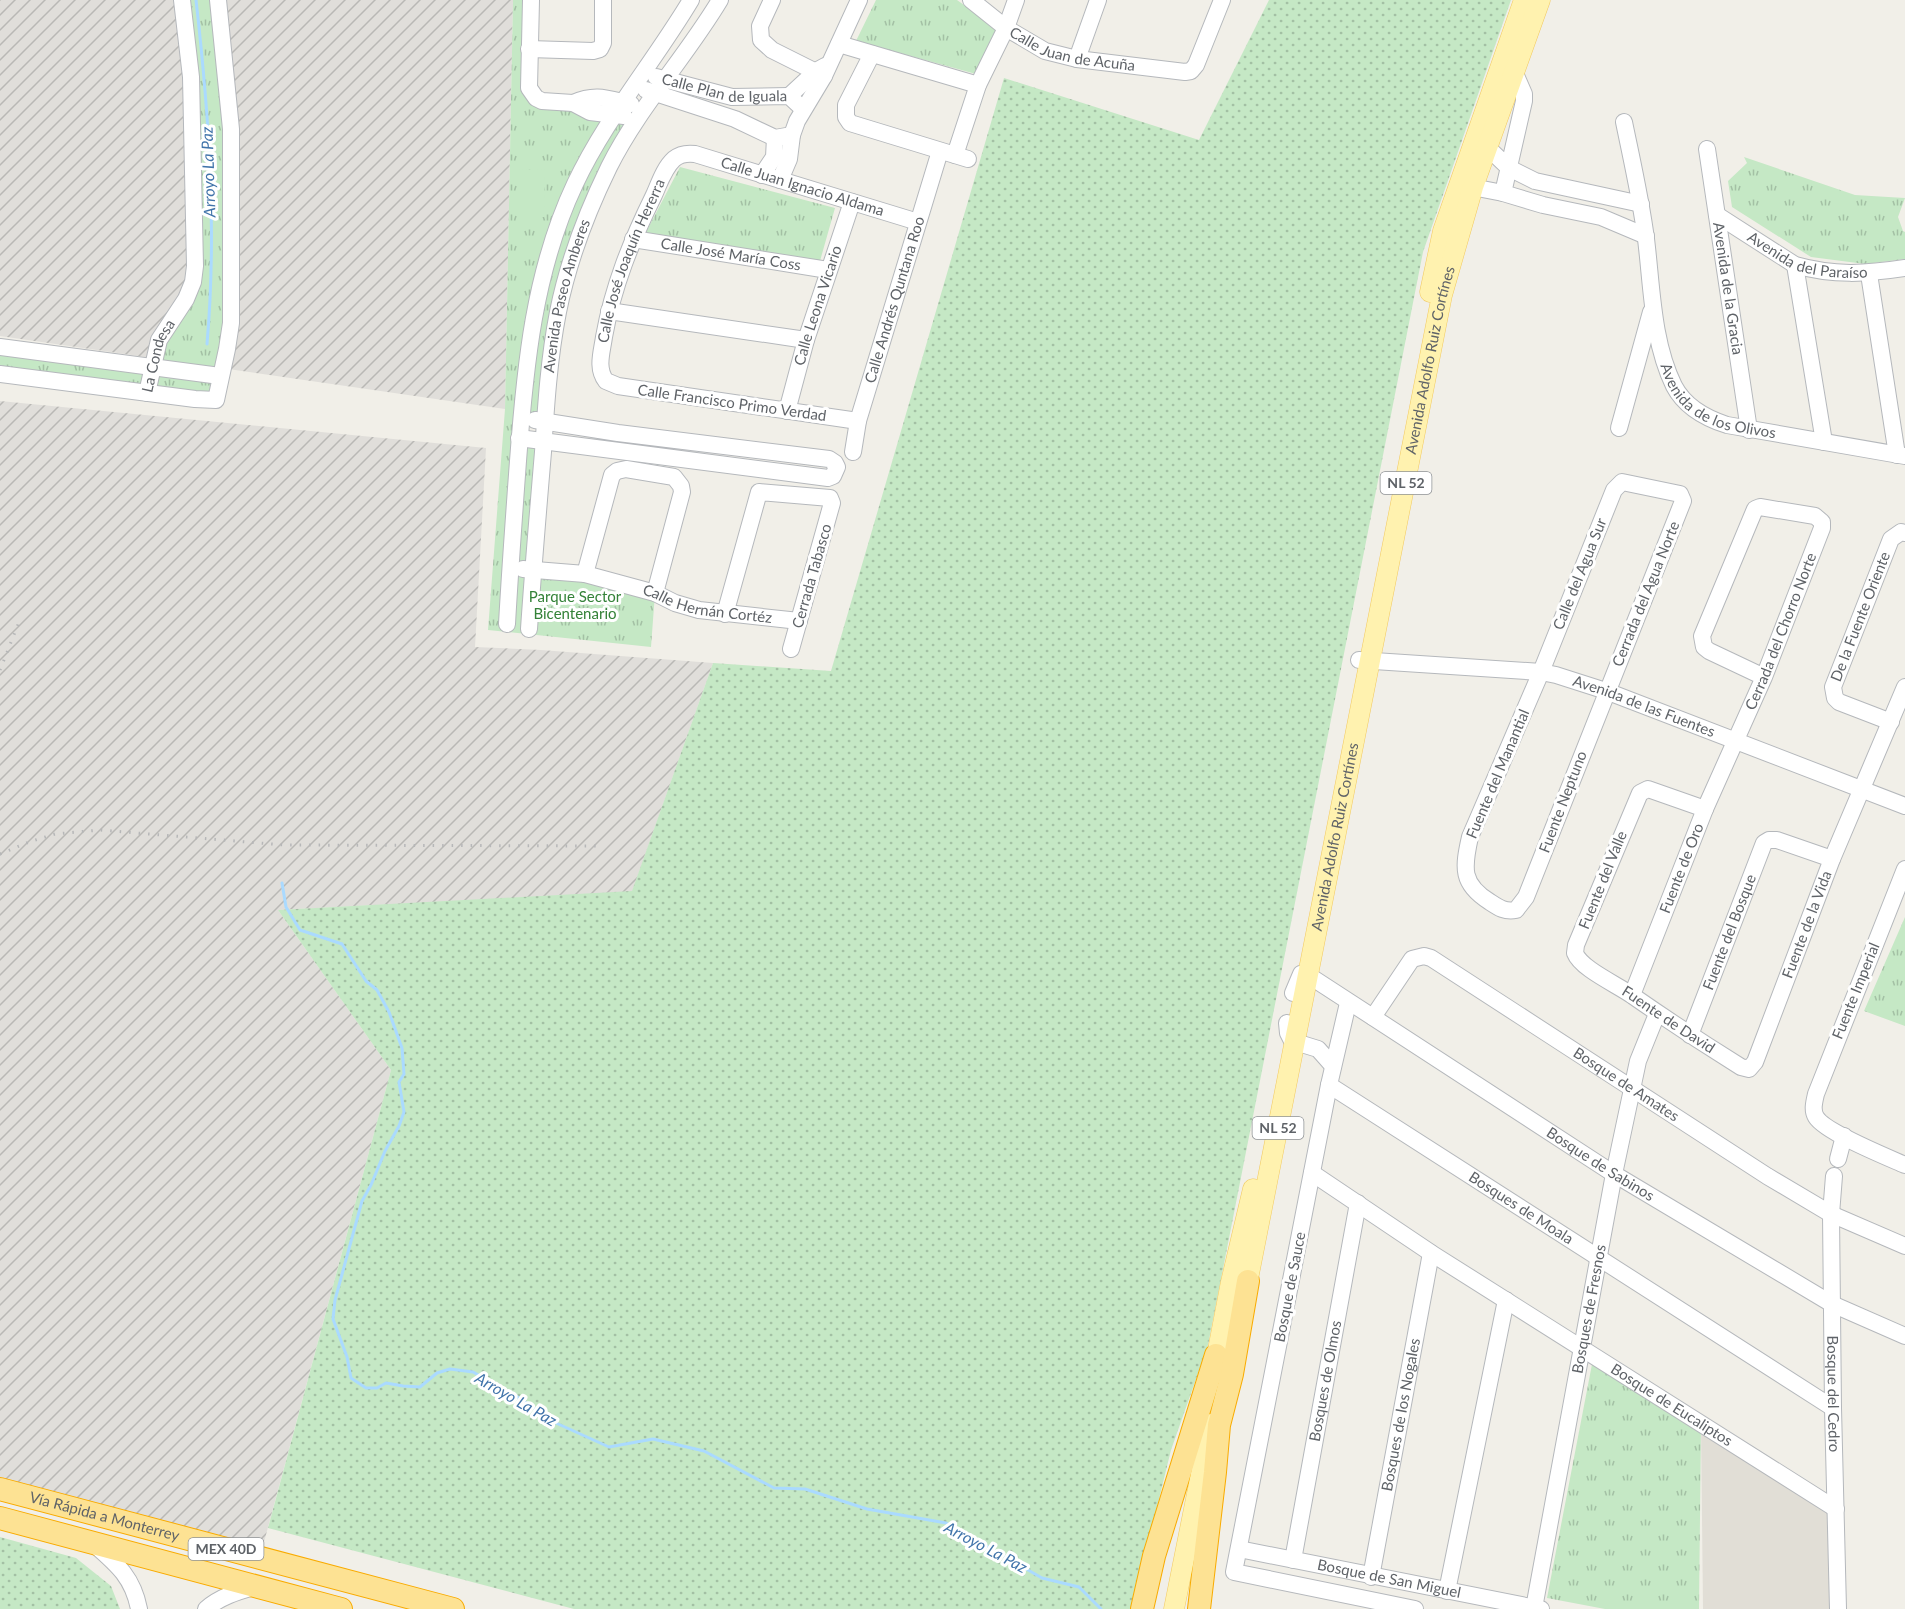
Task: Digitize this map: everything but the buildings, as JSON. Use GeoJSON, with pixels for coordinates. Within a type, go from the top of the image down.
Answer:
{"type":"FeatureCollection","features":[{"type":"Feature","properties":{"kind":"highway"},"geometry":{"type":"LineString","coordinates":[[1199,1609],[1219,1425],[1232,1374],[1248,1281]]}},
{"type":"Feature","properties":{"kind":"highway"},"geometry":{"type":"LineString","coordinates":[[1142,1609],[1154,1556],[1216,1355]]}},
{"type":"Feature","properties":{"kind":"highway","name":"Vía Rápida a Monterrey"},"geometry":{"type":"LineString","coordinates":[[0,1489],[453,1609]]}},
{"type":"Feature","properties":{"kind":"highway","name":"MEX 40D"},"geometry":{"type":"LineString","coordinates":[[0,1518],[341,1609]]}},
{"type":"Feature","properties":{"kind":"main road"},"geometry":{"type":"LineString","coordinates":[[1167,1609],[1231,1282],[1260,1161],[1293,993],[1364,660],[1443,231],[1478,150],[1491,91],[1524,0]]}},
{"type":"Feature","properties":{"kind":"main road","name":"Avenida Adolfo Ruiz Cortínes"},"geometry":{"type":"LineString","coordinates":[[1308,975],[1364,660],[1442,295],[1473,187],[1478,150],[1514,70],[1540,0]]}},
{"type":"Feature","properties":{"kind":"main road","name":"NL 52"},"geometry":{"type":"LineString","coordinates":[[1248,1281],[1308,975]]}},
{"type":"Feature","properties":{"kind":"main road"},"geometry":{"type":"LineString","coordinates":[[1174,1609],[1209,1430],[1248,1281]]}},
{"type":"Feature","properties":{"kind":"street","name":"La Condesa"},"geometry":{"type":"LineString","coordinates":[[182,0],[191,76],[195,266],[193,282],[186,299],[159,340],[147,393],[216,400],[231,323],[231,129],[218,0]]}},
{"type":"Feature","properties":{"kind":"street"},"geometry":{"type":"LineString","coordinates":[[531,0],[529,88],[536,98],[542,101],[573,103],[590,97],[619,109],[648,106]]}},
{"type":"Feature","properties":{"kind":"street"},"geometry":{"type":"LineString","coordinates":[[529,49],[593,51],[600,49],[603,43],[603,0]]}},
{"type":"Feature","properties":{"kind":"street","name":"Avenida Paseo Amberes"},"geometry":{"type":"LineString","coordinates":[[507,624],[521,418],[529,343],[542,274],[557,226],[576,182],[619,109],[691,0]]}},
{"type":"Feature","properties":{"kind":"street","name":"Avenida Paseo Amberes"},"geometry":{"type":"LineString","coordinates":[[529,629],[549,371],[558,311],[573,255],[594,200],[611,164],[720,0]]}},
{"type":"Feature","properties":{"kind":"street"},"geometry":{"type":"LineString","coordinates":[[772,0],[760,26],[761,40],[772,50],[823,70]]}},
{"type":"Feature","properties":{"kind":"street"},"geometry":{"type":"LineString","coordinates":[[762,174],[803,109],[839,45],[859,0]]}},
{"type":"Feature","properties":{"kind":"street","name":"Calle Juan de Acuña"},"geometry":{"type":"LineString","coordinates":[[971,0],[1006,28],[1045,51],[1077,59],[1185,72],[1194,68],[1222,0]]}},
{"type":"Feature","properties":{"kind":"street","name":"Calle Andrés Quntana Roo"},"geometry":{"type":"LineString","coordinates":[[853,452],[858,421],[918,222],[954,155],[978,85],[1006,28],[1016,0]]}},
{"type":"Feature","properties":{"kind":"street"},"geometry":{"type":"LineString","coordinates":[[1077,59],[1098,0]]}},
{"type":"Feature","properties":{"kind":"street"},"geometry":{"type":"LineString","coordinates":[[839,45],[978,85]]}},
{"type":"Feature","properties":{"kind":"street"},"geometry":{"type":"LineString","coordinates":[[872,54],[846,105],[846,117],[850,123],[954,155]]}},
{"type":"Feature","properties":{"kind":"street"},"geometry":{"type":"LineString","coordinates":[[789,96],[823,70]]}},
{"type":"Feature","properties":{"kind":"street"},"geometry":{"type":"LineString","coordinates":[[1503,193],[1524,101],[1514,70]]}},
{"type":"Feature","properties":{"kind":"street","name":"Calle Plan de Iguala"},"geometry":{"type":"LineString","coordinates":[[784,137],[735,119],[648,106],[638,80],[666,80],[732,97],[789,96],[803,109]]}},
{"type":"Feature","properties":{"kind":"street","name":"Avenida de los Olivos"},"geometry":{"type":"LineString","coordinates":[[1624,122],[1641,204],[1657,331],[1674,387],[1688,405],[1709,420],[1749,430],[1901,455]]}},
{"type":"Feature","properties":{"kind":"street"},"geometry":{"type":"LineString","coordinates":[[780,180],[789,159],[784,137]]}},
{"type":"Feature","properties":{"kind":"street","name":"Avenida de la Gracia"},"geometry":{"type":"LineString","coordinates":[[1707,149],[1749,430]]}},
{"type":"Feature","properties":{"kind":"street"},"geometry":{"type":"LineString","coordinates":[[1478,150],[1509,168],[1549,185],[1641,204]]}},
{"type":"Feature","properties":{"kind":"street","name":"Calle Juan Ignacio Aldama"},"geometry":{"type":"LineString","coordinates":[[688,153],[918,222]]}},
{"type":"Feature","properties":{"kind":"street","name":"Calle José Joaquín Hererra"},"geometry":{"type":"LineString","coordinates":[[606,381],[600,369],[609,311],[620,274],[633,239],[669,164],[675,158],[688,153]]}},
{"type":"Feature","properties":{"kind":"street"},"geometry":{"type":"LineString","coordinates":[[1473,187],[1503,193],[1543,206],[1601,217],[1646,236]]}},
{"type":"Feature","properties":{"kind":"street","name":"Calle Leona Vicario"},"geometry":{"type":"LineString","coordinates":[[787,411],[806,340],[852,202]]}},
{"type":"Feature","properties":{"kind":"street","name":"Avenida del Paraíso"},"geometry":{"type":"LineString","coordinates":[[1718,215],[1795,265],[1822,271],[1869,274],[1905,268]]}},
{"type":"Feature","properties":{"kind":"street","name":"Calle José María Coss"},"geometry":{"type":"LineString","coordinates":[[633,239],[828,270]]}},
{"type":"Feature","properties":{"kind":"street"},"geometry":{"type":"LineString","coordinates":[[1795,265],[1824,442]]}},
{"type":"Feature","properties":{"kind":"street"},"geometry":{"type":"LineString","coordinates":[[1869,274],[1901,455]]}},
{"type":"Feature","properties":{"kind":"street"},"geometry":{"type":"LineString","coordinates":[[1619,428],[1653,305]]}},
{"type":"Feature","properties":{"kind":"street"},"geometry":{"type":"LineString","coordinates":[[609,311],[806,340]]}},
{"type":"Feature","properties":{"kind":"street"},"geometry":{"type":"LineString","coordinates":[[0,347],[220,376]]}},
{"type":"Feature","properties":{"kind":"street"},"geometry":{"type":"LineString","coordinates":[[0,374],[147,393]]}},
{"type":"Feature","properties":{"kind":"street","name":"Calle Francisco Primo Verdad"},"geometry":{"type":"LineString","coordinates":[[606,381],[618,386],[858,421]]}},
{"type":"Feature","properties":{"kind":"street"},"geometry":{"type":"LineString","coordinates":[[519,438],[828,478],[833,476],[837,467],[829,459],[618,433],[521,418]]}},
{"type":"Feature","properties":{"kind":"street"},"geometry":{"type":"LineString","coordinates":[[585,574],[612,475],[617,471],[626,470],[674,477],[678,480],[682,492],[655,593]]}},
{"type":"Feature","properties":{"kind":"street","name":"Calle del Agua Sur"},"geometry":{"type":"LineString","coordinates":[[1541,672],[1614,490],[1622,482],[1626,482]]}},
{"type":"Feature","properties":{"kind":"street","name":"Cerrada del Agua Norte"},"geometry":{"type":"LineString","coordinates":[[1606,691],[1683,501],[1683,496],[1680,494],[1626,482]]}},
{"type":"Feature","properties":{"kind":"street","name":"Cerrada Tabasco"},"geometry":{"type":"LineString","coordinates":[[725,614],[759,492],[830,498],[832,503],[791,649]]}},
{"type":"Feature","properties":{"kind":"street","name":"Cerrada del Chorro Norte"},"geometry":{"type":"LineString","coordinates":[[1736,741],[1764,677],[1822,528],[1822,522],[1815,516],[1757,508],[1706,626],[1702,641],[1709,651],[1764,677]]}},
{"type":"Feature","properties":{"kind":"street","name":"De la Fuente Oriente"},"geometry":{"type":"LineString","coordinates":[[1891,722],[1839,702],[1833,693],[1833,687],[1889,545],[1895,535],[1905,532]]}},
{"type":"Feature","properties":{"kind":"street","name":"Calle Hernán Cortéz"},"geometry":{"type":"LineString","coordinates":[[510,568],[585,574],[655,593],[687,608],[799,621]]}},
{"type":"Feature","properties":{"kind":"street","name":"Avenida de las Fuentes"},"geometry":{"type":"LineString","coordinates":[[1364,660],[1541,672],[1556,675],[1606,691],[1905,806]]}},
{"type":"Feature","properties":{"kind":"street","name":"Fuente del Manantial"},"geometry":{"type":"LineString","coordinates":[[1516,910],[1502,910],[1472,891],[1467,878],[1467,856],[1470,837],[1541,672]]}},
{"type":"Feature","properties":{"kind":"street","name":"Fuente de la Vida"},"geometry":{"type":"LineString","coordinates":[[1755,1062],[1832,859],[1905,687]]}},
{"type":"Feature","properties":{"kind":"street","name":"Fuente Neptuno"},"geometry":{"type":"LineString","coordinates":[[1516,910],[1526,897],[1606,691]]}},
{"type":"Feature","properties":{"kind":"street","name":"Fuente de Oro"},"geometry":{"type":"LineString","coordinates":[[1632,995],[1704,809],[1736,741]]}},
{"type":"Feature","properties":{"kind":"street","name":"Fuente del Valle"},"geometry":{"type":"LineString","coordinates":[[1581,963],[1575,953],[1576,945],[1637,796],[1648,789],[1704,809]]}},
{"type":"Feature","properties":{"kind":"street","name":"Fuente del Bosque"},"geometry":{"type":"LineString","coordinates":[[1690,1035],[1761,849],[1769,840],[1777,840],[1832,859]]}},
{"type":"Feature","properties":{"kind":"street","name":"Fuente Imperial"},"geometry":{"type":"LineString","coordinates":[[1844,1136],[1819,1122],[1813,1107],[1816,1094],[1903,879]]}},
{"type":"Feature","properties":{"kind":"street","name":"Bosque de Amates"},"geometry":{"type":"LineString","coordinates":[[1373,1017],[1412,959],[1424,956],[1431,958],[1767,1176],[1831,1214],[1905,1246]]}},
{"type":"Feature","properties":{"kind":"street","name":"Fuente de David"},"geometry":{"type":"LineString","coordinates":[[1581,963],[1741,1067],[1749,1068],[1755,1062]]}},
{"type":"Feature","properties":{"kind":"street"},"geometry":{"type":"LineString","coordinates":[[1293,993],[1301,974],[1308,975]]}},
{"type":"Feature","properties":{"kind":"street","name":"Bosque de Sabinos"},"geometry":{"type":"LineString","coordinates":[[1308,975],[1614,1174],[1832,1304],[1905,1336]]}},
{"type":"Feature","properties":{"kind":"street","name":"Bosque de Sauce"},"geometry":{"type":"LineString","coordinates":[[1234,1572],[1333,1066],[1348,1003]]}},
{"type":"Feature","properties":{"kind":"street","name":"Bosques de Fresnos"},"geometry":{"type":"LineString","coordinates":[[1537,1608],[1614,1174],[1642,1046],[1657,1014]]}},
{"type":"Feature","properties":{"kind":"street"},"geometry":{"type":"LineString","coordinates":[[1287,1023],[1290,1038],[1295,1042],[1318,1049],[1333,1066]]}},
{"type":"Feature","properties":{"kind":"street","name":"Bosques de Moala"},"geometry":{"type":"LineString","coordinates":[[1329,1086],[1833,1408]]}},
{"type":"Feature","properties":{"kind":"street"},"geometry":{"type":"LineString","coordinates":[[1838,1159],[1844,1136],[1905,1165]]}},
{"type":"Feature","properties":{"kind":"street","name":"Bosque de Eucaliptos"},"geometry":{"type":"LineString","coordinates":[[1312,1173],[1431,1253],[1582,1346],[1836,1509]]}},
{"type":"Feature","properties":{"kind":"street","name":"Bosque del Cedro"},"geometry":{"type":"LineString","coordinates":[[1834,1176],[1831,1214],[1838,1609]]}},
{"type":"Feature","properties":{"kind":"street","name":"Bosques de Olmos"},"geometry":{"type":"LineString","coordinates":[[1293,1560],[1358,1203]]}},
{"type":"Feature","properties":{"kind":"street","name":"Bosques de los Nogales"},"geometry":{"type":"LineString","coordinates":[[1371,1576],[1431,1253]]}},
{"type":"Feature","properties":{"kind":"street"},"geometry":{"type":"LineString","coordinates":[[1447,1591],[1506,1300]]}},
{"type":"Feature","properties":{"kind":"street"},"geometry":{"type":"LineString","coordinates":[[94,1544],[124,1571],[134,1592],[138,1609]]}},
{"type":"Feature","properties":{"kind":"street","name":"Bosque de San Miguel"},"geometry":{"type":"LineString","coordinates":[[1239,1549],[1537,1608]]}},
{"type":"Feature","properties":{"kind":"street","name":"Bosque de San Miguel"},"geometry":{"type":"LineString","coordinates":[[1234,1572],[1349,1603],[1416,1609]]}},
{"type":"Feature","properties":{"kind":"street"},"geometry":{"type":"LineString","coordinates":[[206,1609],[232,1593],[254,1587]]}},
{"type":"Feature","properties":{"kind":"street"},"geometry":{"type":"LineString","coordinates":[[1416,1609],[1422,1587]]}},
{"type":"Feature","properties":{"kind":"shaded area"},"geometry":{"type":"Polygon","coordinates":[[[0,0],[513,0],[505,409],[0,336],[0,0]]]}},
{"type":"Feature","properties":{"kind":"shaded area"},"geometry":{"type":"Polygon","coordinates":[[[0,401],[486,448],[475,647],[713,663],[632,892],[278,910],[391,1070],[260,1557],[0,1485],[0,401]]]}},
{"type":"Feature","properties":{"kind":"shaded area"},"geometry":{"type":"Polygon","coordinates":[[[1701,1426],[1831,1512],[1832,1609],[1703,1609],[1701,1426]]]}},
{"type":"Feature","properties":{"kind":"green space"},"geometry":{"type":"Polygon","coordinates":[[[182,0],[218,0],[231,323],[216,400],[0,374],[0,347],[152,367],[193,282],[182,0]]]}},
{"type":"Feature","properties":{"kind":"green space","name":"Parque Sector Bicentenario"},"geometry":{"type":"Polygon","coordinates":[[[513,0],[531,0],[531,93],[639,118],[572,258],[545,421],[521,418],[520,437],[543,440],[533,570],[655,593],[651,647],[488,630],[505,409],[513,0]]]}},
{"type":"Feature","properties":{"kind":"green space"},"geometry":{"type":"Polygon","coordinates":[[[876,0],[957,0],[1000,31],[976,74],[856,41],[876,0]]]}},
{"type":"Feature","properties":{"kind":"green space"},"geometry":{"type":"Polygon","coordinates":[[[1269,0],[1511,0],[1423,252],[1208,1345],[1171,1450],[1132,1609],[574,1609],[268,1528],[391,1070],[278,910],[632,891],[713,663],[831,671],[1004,78],[1199,140],[1269,0]]]}},
{"type":"Feature","properties":{"kind":"green space"},"geometry":{"type":"Polygon","coordinates":[[[1744,157],[1855,195],[1905,198],[1898,217],[1905,232],[1905,259],[1865,264],[1811,257],[1732,207],[1728,181],[1747,163],[1744,157]]]}},
{"type":"Feature","properties":{"kind":"green space"},"geometry":{"type":"Polygon","coordinates":[[[680,167],[835,208],[820,261],[644,236],[680,167]]]}},
{"type":"Feature","properties":{"kind":"green space"},"geometry":{"type":"Polygon","coordinates":[[[519,169],[545,170],[544,217],[519,217],[519,169]]]}},
{"type":"Feature","properties":{"kind":"green space"},"geometry":{"type":"Polygon","coordinates":[[[1905,917],[1905,1026],[1864,1011],[1905,917]]]}},
{"type":"Feature","properties":{"kind":"green space"},"geometry":{"type":"Polygon","coordinates":[[[1593,1359],[1701,1426],[1699,1609],[1605,1609],[1547,1598],[1593,1359]]]}},
{"type":"Feature","properties":{"kind":"green space"},"geometry":{"type":"Polygon","coordinates":[[[0,1537],[76,1558],[111,1586],[120,1609],[0,1609],[0,1537]]]}},
{"type":"Feature","properties":{"kind":"waterway","name":"Arroyo La Paz"},"geometry":{"type":"LineString","coordinates":[[196,0],[205,86],[210,172],[211,258],[207,344]]}},
{"type":"Feature","properties":{"kind":"waterway","name":"Arroyo La Paz"},"geometry":{"type":"LineString","coordinates":[[282,883],[286,907],[300,930],[342,944],[366,981],[377,990],[389,1012],[402,1048],[404,1074],[399,1082],[404,1112],[362,1201],[335,1300],[333,1319],[347,1357],[351,1378],[366,1388],[377,1388],[386,1383],[420,1387],[437,1373],[450,1369],[473,1372],[516,1396],[556,1423],[609,1447],[653,1439],[704,1451],[774,1488],[805,1489],[867,1509],[946,1523],[1042,1578],[1079,1587],[1101,1609]]}},
{"type":"Feature","properties":{"kind":"railway"},"geometry":{"type":"LineString","coordinates":[[0,670],[21,617]]}},
{"type":"Feature","properties":{"kind":"railway"},"geometry":{"type":"LineString","coordinates":[[0,854],[55,834],[100,830],[284,845],[603,846]]}}]}
